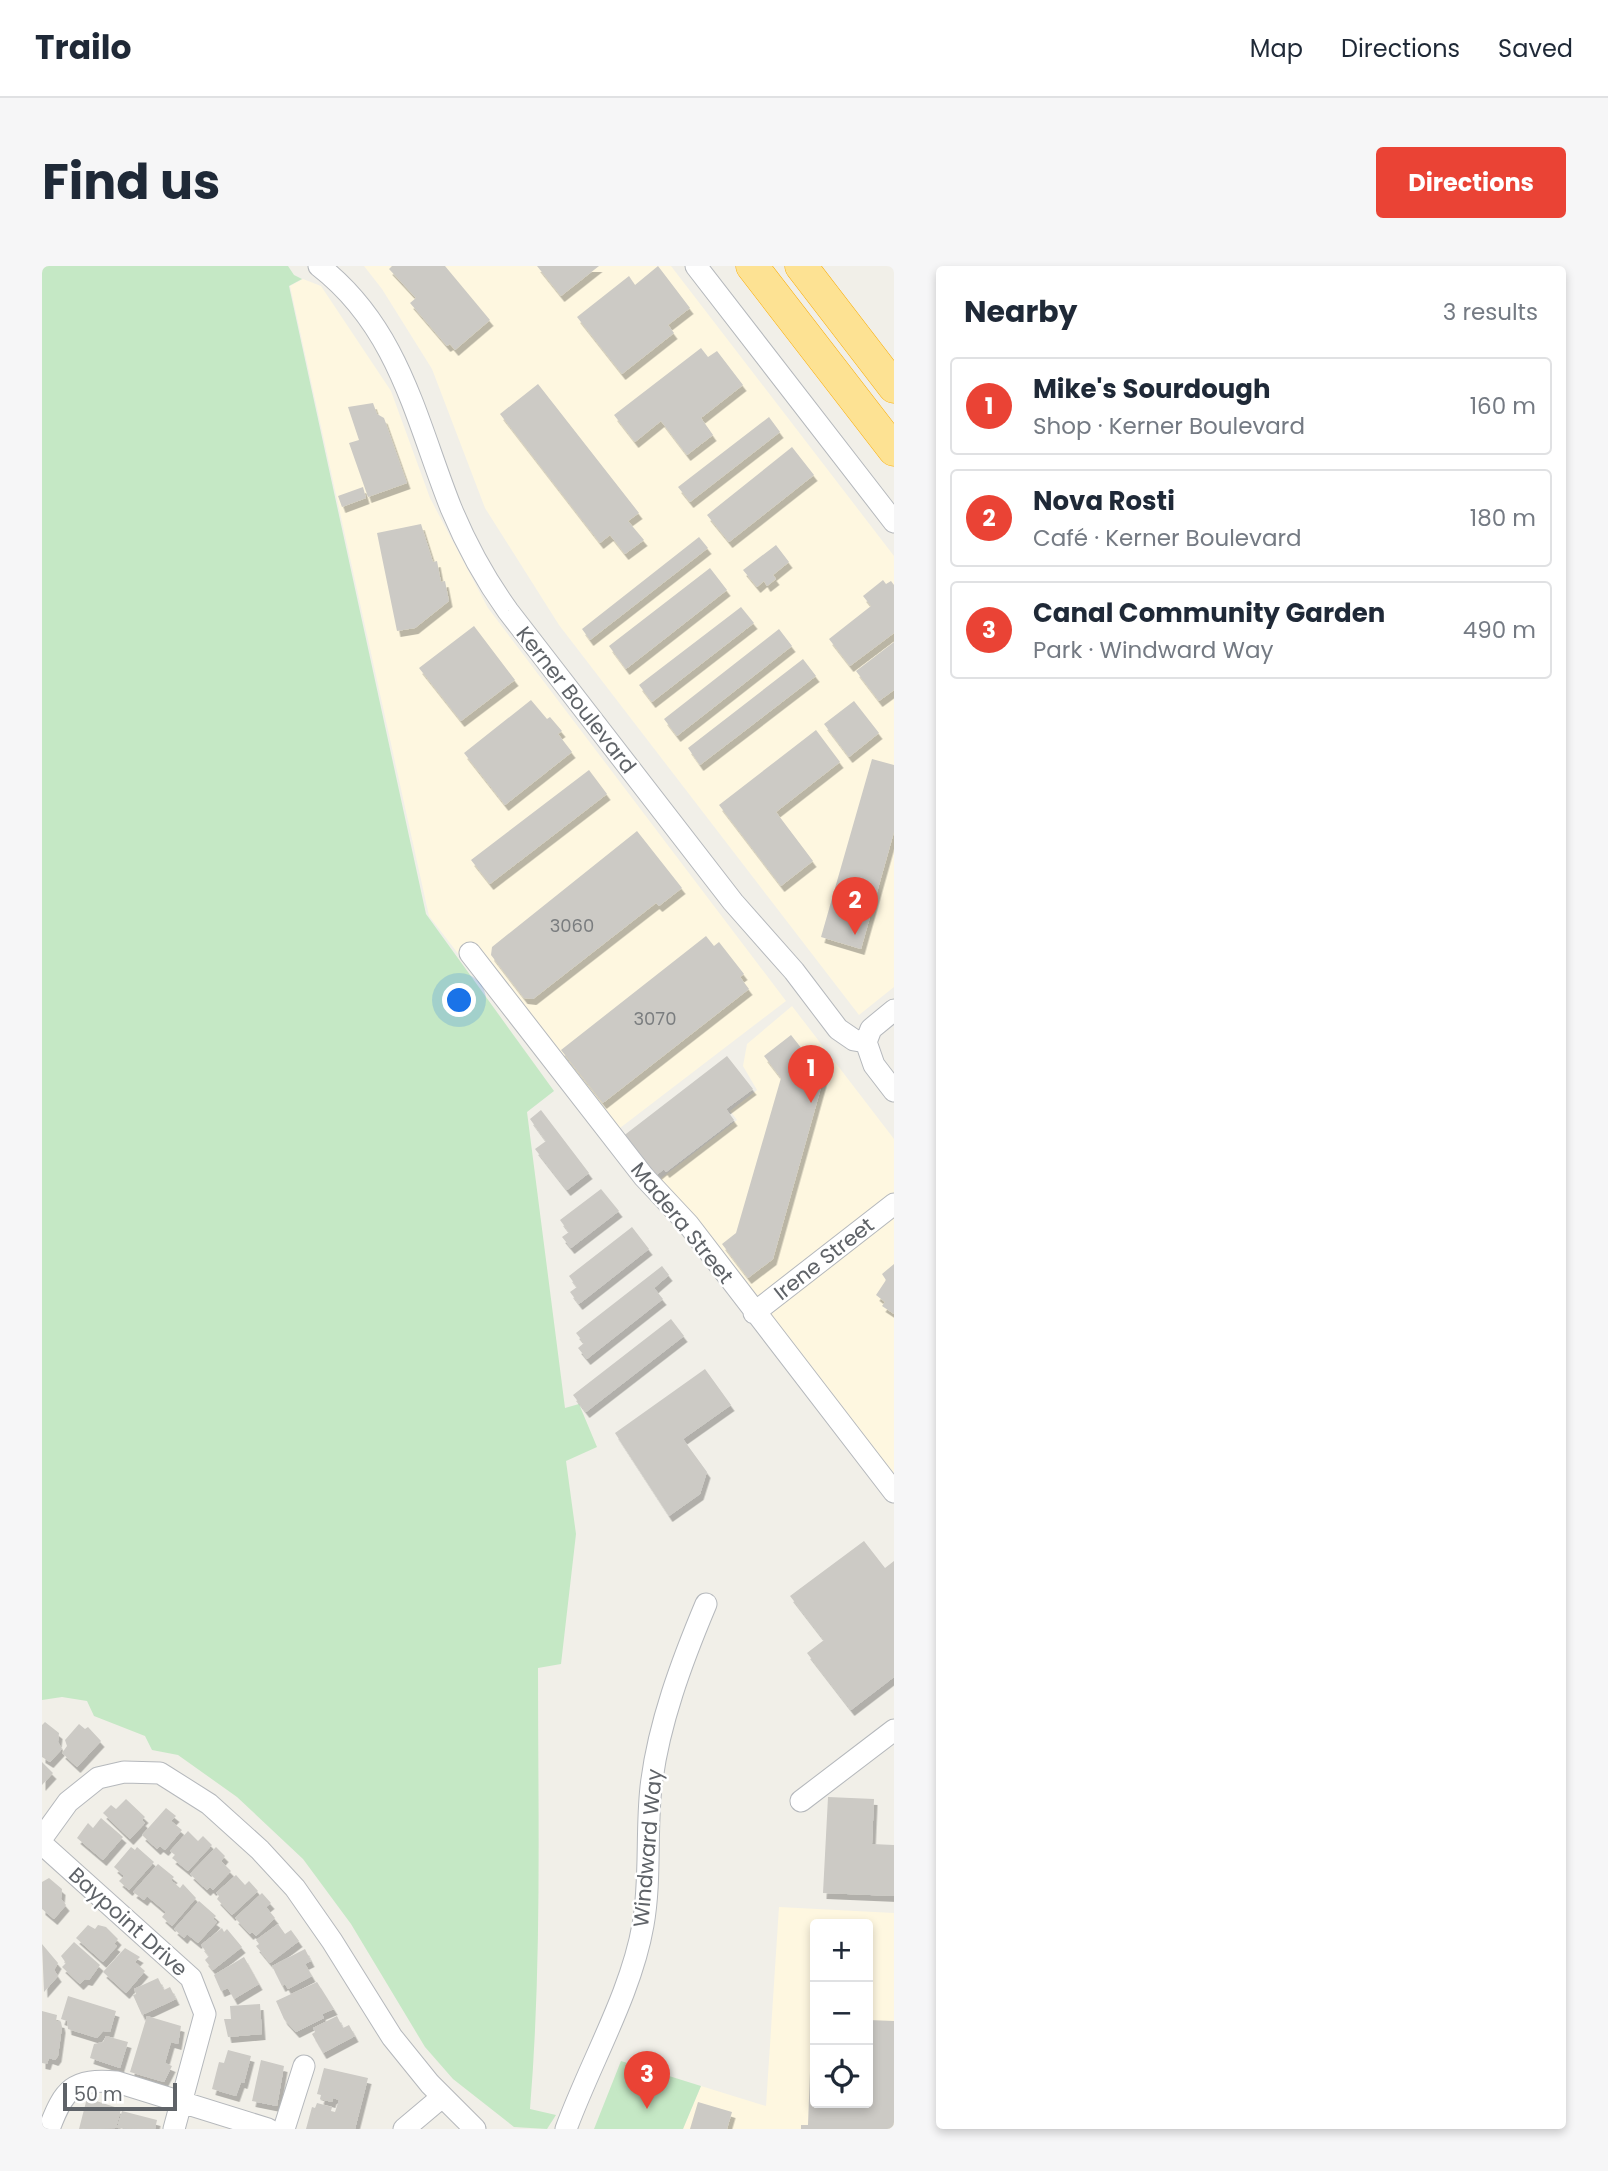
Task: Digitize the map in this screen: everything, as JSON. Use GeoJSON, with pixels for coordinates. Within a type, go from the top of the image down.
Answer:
{"type":"FeatureCollection","features":[{"type":"Feature","properties":{"kind":"highway"},"geometry":{"type":"LineString","coordinates":[[752,266],[894,450]]}},
{"type":"Feature","properties":{"kind":"highway"},"geometry":{"type":"LineString","coordinates":[[801,266],[894,387]]}},
{"type":"Feature","properties":{"kind":"street","name":"Kerner Boulevard"},"geometry":{"type":"LineString","coordinates":[[319,266],[337,278],[398,369],[422,420],[458,524],[508,611],[733,901],[794,971],[838,1029],[855,1040],[866,1042]]}},
{"type":"Feature","properties":{"kind":"street"},"geometry":{"type":"LineString","coordinates":[[696,266],[894,522]]}},
{"type":"Feature","properties":{"kind":"street","name":"Madera Street"},"geometry":{"type":"LineString","coordinates":[[470,953],[644,1177],[688,1224],[894,1492]]}},
{"type":"Feature","properties":{"kind":"street"},"geometry":{"type":"LineString","coordinates":[[894,1010],[871,1029],[866,1042],[874,1065],[894,1091]]}},
{"type":"Feature","properties":{"kind":"street","name":"Irene Street"},"geometry":{"type":"LineString","coordinates":[[754,1313],[894,1204]]}},
{"type":"Feature","properties":{"kind":"street","name":"Windward Way"},"geometry":{"type":"LineString","coordinates":[[566,2129],[630,1970],[643,1925],[648,1818],[657,1753],[687,1647],[706,1604]]}},
{"type":"Feature","properties":{"kind":"street"},"geometry":{"type":"LineString","coordinates":[[801,1801],[894,1730]]}},
{"type":"Feature","properties":{"kind":"street"},"geometry":{"type":"LineString","coordinates":[[42,1838],[68,1802],[98,1778],[124,1772],[160,1773],[209,1804],[260,1850],[295,1888],[332,1941],[383,2025],[442,2097],[475,2129]]}},
{"type":"Feature","properties":{"kind":"street","name":"Baypoint Drive"},"geometry":{"type":"LineString","coordinates":[[42,1844],[191,1978],[205,2014],[174,2129]]}},
{"type":"Feature","properties":{"kind":"street"},"geometry":{"type":"LineString","coordinates":[[284,2129],[304,2066]]}},
{"type":"Feature","properties":{"kind":"street"},"geometry":{"type":"LineString","coordinates":[[49,2129],[60,2101],[74,2086],[93,2080],[117,2082],[268,2129]]}},
{"type":"Feature","properties":{"kind":"street"},"geometry":{"type":"LineString","coordinates":[[404,2129],[442,2097]]}},
{"type":"Feature","properties":{"kind":"shaded area"},"geometry":{"type":"Polygon","coordinates":[[[364,266],[671,266],[894,556],[894,987],[859,1015],[559,625],[485,508],[432,369],[382,289],[364,266]]]}},
{"type":"Feature","properties":{"kind":"shaded area"},"geometry":{"type":"Polygon","coordinates":[[[303,279],[321,286],[391,391],[430,498],[488,608],[786,1001],[603,1141],[429,916],[290,286],[303,279]]]}},
{"type":"Feature","properties":{"kind":"shaded area"},"geometry":{"type":"Polygon","coordinates":[[[792,1006],[894,1139],[894,1479],[656,1182],[737,1120],[730,1111],[757,1090],[743,1066],[747,1044],[792,1006]]]}},
{"type":"Feature","properties":{"kind":"shaded area"},"geometry":{"type":"Polygon","coordinates":[[[779,1907],[894,1913],[894,2129],[683,2129],[701,2086],[766,2106],[779,1907]]]}},
{"type":"Feature","properties":{"kind":"green space"},"geometry":{"type":"Polygon","coordinates":[[[42,266],[288,266],[294,275],[302,279],[289,286],[426,914],[554,1091],[527,1112],[565,1408],[579,1404],[597,1447],[566,1461],[576,1534],[561,1664],[538,1668],[538,1944],[530,2109],[556,2115],[547,2129],[514,2127],[453,2079],[425,2047],[351,1924],[303,1859],[237,1797],[178,1755],[152,1750],[145,1736],[94,1716],[87,1701],[62,1697],[42,1700],[42,266]]]}},
{"type":"Feature","properties":{"kind":"green space"},"geometry":{"type":"Polygon","coordinates":[[[621,2061],[701,2086],[683,2129],[594,2129],[621,2061]]]}},
{"type":"Feature","properties":{"kind":"building"},"geometry":{"type":"Polygon","coordinates":[[[392,266],[445,266],[490,320],[455,350],[450,344],[447,346],[410,303],[416,298],[389,269],[392,266]]]}},
{"type":"Feature","properties":{"kind":"building"},"geometry":{"type":"Polygon","coordinates":[[[537,266],[599,266],[561,296],[537,266]]]}},
{"type":"Feature","properties":{"kind":"building"},"geometry":{"type":"Polygon","coordinates":[[[658,266],[690,308],[668,325],[674,333],[622,374],[577,317],[629,276],[635,285],[658,266]]]}},
{"type":"Feature","properties":{"kind":"building"},"geometry":{"type":"Polygon","coordinates":[[[701,348],[708,357],[717,351],[743,385],[701,418],[713,435],[687,455],[661,421],[635,442],[614,415],[701,348]]]}},
{"type":"Feature","properties":{"kind":"building"},"geometry":{"type":"Polygon","coordinates":[[[538,384],[639,513],[628,521],[644,540],[625,554],[610,535],[600,543],[500,414],[538,384]]]}},
{"type":"Feature","properties":{"kind":"building"},"geometry":{"type":"Polygon","coordinates":[[[373,403],[377,414],[384,418],[407,483],[368,497],[349,443],[359,440],[348,407],[373,403]]]}},
{"type":"Feature","properties":{"kind":"building"},"geometry":{"type":"Polygon","coordinates":[[[769,417],[780,432],[690,502],[678,487],[769,417]]]}},
{"type":"Feature","properties":{"kind":"building"},"geometry":{"type":"Polygon","coordinates":[[[792,447],[814,475],[729,542],[707,515],[792,447]]]}},
{"type":"Feature","properties":{"kind":"building"},"geometry":{"type":"Polygon","coordinates":[[[363,487],[366,498],[342,507],[338,496],[363,487]]]}},
{"type":"Feature","properties":{"kind":"building"},"geometry":{"type":"Polygon","coordinates":[[[421,524],[433,562],[437,561],[441,582],[445,581],[449,601],[415,628],[397,631],[377,533],[421,524]]]}},
{"type":"Feature","properties":{"kind":"building"},"geometry":{"type":"Polygon","coordinates":[[[699,537],[708,548],[590,640],[582,629],[699,537]]]}},
{"type":"Feature","properties":{"kind":"building"},"geometry":{"type":"Polygon","coordinates":[[[776,545],[789,562],[773,575],[776,579],[767,586],[764,581],[757,587],[743,570],[776,545]]]}},
{"type":"Feature","properties":{"kind":"building"},"geometry":{"type":"Polygon","coordinates":[[[710,568],[727,590],[626,669],[609,646],[710,568]]]}},
{"type":"Feature","properties":{"kind":"building"},"geometry":{"type":"Polygon","coordinates":[[[883,580],[886,584],[891,581],[894,585],[894,633],[850,666],[829,639],[871,606],[863,596],[883,580]]]}},
{"type":"Feature","properties":{"kind":"building"},"geometry":{"type":"Polygon","coordinates":[[[741,607],[754,623],[652,702],[639,685],[741,607]]]}},
{"type":"Feature","properties":{"kind":"building"},"geometry":{"type":"Polygon","coordinates":[[[474,626],[515,680],[461,721],[419,668],[474,626]]]}},
{"type":"Feature","properties":{"kind":"building"},"geometry":{"type":"Polygon","coordinates":[[[779,629],[792,646],[677,736],[664,719],[779,629]]]}},
{"type":"Feature","properties":{"kind":"building"},"geometry":{"type":"Polygon","coordinates":[[[894,642],[894,690],[879,701],[856,671],[894,642]]]}},
{"type":"Feature","properties":{"kind":"building"},"geometry":{"type":"Polygon","coordinates":[[[803,659],[816,676],[700,765],[688,748],[803,659]]]}},
{"type":"Feature","properties":{"kind":"building"},"geometry":{"type":"Polygon","coordinates":[[[531,700],[547,719],[550,717],[562,731],[558,734],[572,752],[505,805],[464,753],[531,700]]]}},
{"type":"Feature","properties":{"kind":"building"},"geometry":{"type":"Polygon","coordinates":[[[854,701],[879,733],[849,757],[824,724],[854,701]]]}},
{"type":"Feature","properties":{"kind":"building"},"geometry":{"type":"Polygon","coordinates":[[[816,730],[840,762],[776,812],[813,861],[781,886],[719,805],[816,730]]]}},
{"type":"Feature","properties":{"kind":"building"},"geometry":{"type":"Polygon","coordinates":[[[872,759],[894,765],[894,832],[861,949],[821,937],[872,759]]]}},
{"type":"Feature","properties":{"kind":"building"},"geometry":{"type":"Polygon","coordinates":[[[589,770],[607,794],[490,884],[471,860],[589,770]]]}},
{"type":"Feature","properties":{"kind":"building"},"geometry":{"type":"Polygon","coordinates":[[[637,831],[682,888],[659,906],[656,903],[533,999],[524,998],[491,955],[492,947],[637,831]]]}},
{"type":"Feature","properties":{"kind":"building"},"geometry":{"type":"Polygon","coordinates":[[[706,936],[714,946],[719,942],[744,974],[740,977],[749,989],[603,1103],[561,1050],[706,936]]]}},
{"type":"Feature","properties":{"kind":"building"},"geometry":{"type":"Polygon","coordinates":[[[791,1035],[824,1077],[773,1259],[748,1278],[722,1244],[736,1233],[781,1078],[764,1056],[791,1035]]]}},
{"type":"Feature","properties":{"kind":"building"},"geometry":{"type":"Polygon","coordinates":[[[727,1056],[753,1089],[726,1109],[734,1120],[666,1172],[664,1169],[653,1178],[622,1137],[727,1056]]]}},
{"type":"Feature","properties":{"kind":"building"},"geometry":{"type":"Polygon","coordinates":[[[541,1110],[589,1173],[567,1190],[535,1149],[546,1141],[530,1119],[541,1110]]]}},
{"type":"Feature","properties":{"kind":"building"},"geometry":{"type":"Polygon","coordinates":[[[601,1189],[619,1211],[571,1248],[562,1237],[569,1232],[560,1220],[601,1189]]]}},
{"type":"Feature","properties":{"kind":"building"},"geometry":{"type":"Polygon","coordinates":[[[632,1227],[649,1249],[579,1304],[570,1292],[577,1287],[569,1276],[632,1227]]]}},
{"type":"Feature","properties":{"kind":"building"},"geometry":{"type":"Polygon","coordinates":[[[894,1264],[894,1314],[882,1306],[885,1302],[876,1295],[886,1280],[882,1274],[894,1264]]]}},
{"type":"Feature","properties":{"kind":"building"},"geometry":{"type":"Polygon","coordinates":[[[662,1266],[669,1275],[654,1288],[663,1299],[587,1359],[578,1348],[584,1343],[576,1333],[662,1266]]]}},
{"type":"Feature","properties":{"kind":"building"},"geometry":{"type":"Polygon","coordinates":[[[671,1319],[684,1336],[586,1412],[573,1395],[671,1319]]]}},
{"type":"Feature","properties":{"kind":"building"},"geometry":{"type":"Polygon","coordinates":[[[705,1369],[731,1405],[683,1439],[707,1472],[700,1494],[669,1516],[615,1433],[705,1369]]]}},
{"type":"Feature","properties":{"kind":"building"},"geometry":{"type":"Polygon","coordinates":[[[864,1541],[885,1568],[894,1561],[894,1677],[851,1710],[807,1653],[824,1640],[790,1596],[864,1541]]]}},
{"type":"Feature","properties":{"kind":"building"},"geometry":{"type":"Polygon","coordinates":[[[45,1722],[59,1733],[58,1742],[62,1749],[50,1762],[42,1757],[42,1725],[45,1722]]]}},
{"type":"Feature","properties":{"kind":"building"},"geometry":{"type":"Polygon","coordinates":[[[79,1724],[85,1729],[88,1727],[101,1741],[77,1767],[62,1753],[67,1746],[65,1740],[79,1724]]]}},
{"type":"Feature","properties":{"kind":"building"},"geometry":{"type":"Polygon","coordinates":[[[42,1762],[53,1773],[42,1785],[42,1762]]]}},
{"type":"Feature","properties":{"kind":"building"},"geometry":{"type":"Polygon","coordinates":[[[828,1797],[874,1799],[872,1844],[894,1845],[894,1896],[823,1893],[828,1797]]]}},
{"type":"Feature","properties":{"kind":"building"},"geometry":{"type":"Polygon","coordinates":[[[126,1799],[145,1817],[142,1820],[145,1823],[130,1839],[103,1813],[111,1805],[116,1809],[126,1799]]]}},
{"type":"Feature","properties":{"kind":"building"},"geometry":{"type":"Polygon","coordinates":[[[166,1808],[176,1816],[171,1821],[182,1830],[165,1850],[160,1846],[157,1849],[142,1835],[166,1808]]]}},
{"type":"Feature","properties":{"kind":"building"},"geometry":{"type":"Polygon","coordinates":[[[101,1818],[123,1837],[103,1860],[77,1838],[88,1823],[93,1828],[101,1818]]]}},
{"type":"Feature","properties":{"kind":"building"},"geometry":{"type":"Polygon","coordinates":[[[188,1831],[198,1841],[203,1836],[212,1845],[188,1871],[172,1858],[175,1855],[170,1851],[188,1831]]]}},
{"type":"Feature","properties":{"kind":"building"},"geometry":{"type":"Polygon","coordinates":[[[131,1847],[135,1850],[137,1847],[154,1862],[129,1890],[119,1881],[124,1876],[114,1867],[131,1847]]]}},
{"type":"Feature","properties":{"kind":"building"},"geometry":{"type":"Polygon","coordinates":[[[216,1847],[225,1856],[221,1861],[231,1871],[213,1890],[210,1887],[207,1890],[190,1874],[216,1847]]]}},
{"type":"Feature","properties":{"kind":"building"},"geometry":{"type":"Polygon","coordinates":[[[158,1864],[174,1877],[171,1880],[180,1888],[183,1884],[196,1898],[172,1926],[162,1917],[166,1912],[147,1896],[144,1900],[133,1892],[158,1864]]]}},
{"type":"Feature","properties":{"kind":"building"},"geometry":{"type":"Polygon","coordinates":[[[236,1875],[245,1885],[249,1881],[258,1891],[232,1915],[217,1899],[219,1896],[216,1893],[236,1875]]]}},
{"type":"Feature","properties":{"kind":"building"},"geometry":{"type":"Polygon","coordinates":[[[49,1878],[62,1889],[61,1899],[66,1905],[54,1919],[42,1909],[42,1882],[49,1878]]]}},
{"type":"Feature","properties":{"kind":"building"},"geometry":{"type":"Polygon","coordinates":[[[262,1893],[271,1903],[266,1907],[275,1918],[256,1936],[252,1932],[250,1934],[235,1918],[262,1893]]]}},
{"type":"Feature","properties":{"kind":"building"},"geometry":{"type":"Polygon","coordinates":[[[199,1901],[216,1916],[213,1919],[217,1922],[198,1943],[187,1934],[184,1938],[174,1929],[199,1901]]]}},
{"type":"Feature","properties":{"kind":"building"},"geometry":{"type":"Polygon","coordinates":[[[278,1924],[285,1934],[291,1930],[299,1941],[270,1963],[256,1946],[259,1944],[256,1940],[278,1924]]]}},
{"type":"Feature","properties":{"kind":"building"},"geometry":{"type":"Polygon","coordinates":[[[88,1925],[95,1929],[98,1925],[106,1927],[118,1939],[114,1944],[117,1946],[103,1962],[76,1938],[88,1925]]]}},
{"type":"Feature","properties":{"kind":"building"},"geometry":{"type":"Polygon","coordinates":[[[222,1928],[224,1932],[227,1929],[242,1947],[213,1970],[205,1960],[209,1956],[201,1945],[222,1928]]]}},
{"type":"Feature","properties":{"kind":"building"},"geometry":{"type":"Polygon","coordinates":[[[74,1942],[100,1965],[89,1980],[85,1979],[80,1984],[62,1967],[66,1963],[61,1956],[74,1942]]]}},
{"type":"Feature","properties":{"kind":"building"},"geometry":{"type":"Polygon","coordinates":[[[42,1944],[58,1963],[54,1970],[58,1976],[44,1992],[42,1944]]]}},
{"type":"Feature","properties":{"kind":"building"},"geometry":{"type":"Polygon","coordinates":[[[125,1948],[140,1957],[135,1962],[145,1971],[126,1993],[103,1972],[125,1948]]]}},
{"type":"Feature","properties":{"kind":"building"},"geometry":{"type":"Polygon","coordinates":[[[305,1949],[311,1961],[305,1964],[312,1976],[288,1989],[285,1984],[282,1986],[272,1966],[305,1949]]]}},
{"type":"Feature","properties":{"kind":"building"},"geometry":{"type":"Polygon","coordinates":[[[244,1957],[259,1984],[234,1999],[228,1988],[221,1991],[214,1975],[244,1957]]]}},
{"type":"Feature","properties":{"kind":"building"},"geometry":{"type":"Polygon","coordinates":[[[158,1978],[164,1990],[170,1987],[176,1999],[142,2015],[133,1995],[136,1994],[134,1989],[158,1978]]]}},
{"type":"Feature","properties":{"kind":"building"},"geometry":{"type":"Polygon","coordinates":[[[317,1982],[334,2009],[322,2014],[324,2018],[296,2032],[284,2019],[276,2001],[317,1982]]]}},
{"type":"Feature","properties":{"kind":"building"},"geometry":{"type":"Polygon","coordinates":[[[68,1996],[116,2011],[110,2032],[103,2031],[97,2038],[68,2029],[67,2021],[61,2019],[68,1996]]]}},
{"type":"Feature","properties":{"kind":"building"},"geometry":{"type":"Polygon","coordinates":[[[260,2004],[262,2034],[228,2037],[224,2019],[231,2019],[230,2006],[260,2004]]]}},
{"type":"Feature","properties":{"kind":"building"},"geometry":{"type":"Polygon","coordinates":[[[42,2011],[57,2015],[56,2021],[61,2022],[62,2027],[58,2056],[55,2060],[49,2058],[47,2064],[42,2063],[42,2011]]]}},
{"type":"Feature","properties":{"kind":"building"},"geometry":{"type":"Polygon","coordinates":[[[147,2016],[181,2026],[178,2044],[171,2042],[165,2063],[172,2066],[164,2082],[130,2072],[147,2016]]]}},
{"type":"Feature","properties":{"kind":"building"},"geometry":{"type":"Polygon","coordinates":[[[337,2016],[343,2028],[349,2025],[355,2036],[323,2053],[312,2034],[315,2032],[313,2028],[337,2016]]]}},
{"type":"Feature","properties":{"kind":"building"},"geometry":{"type":"Polygon","coordinates":[[[873,2020],[894,2021],[894,2129],[801,2129],[801,2125],[808,2125],[810,2072],[810,2108],[873,2108],[873,2020]]]}},
{"type":"Feature","properties":{"kind":"building"},"geometry":{"type":"Polygon","coordinates":[[[106,2036],[128,2042],[120,2068],[90,2058],[94,2044],[103,2042],[106,2036]]]}},
{"type":"Feature","properties":{"kind":"building"},"geometry":{"type":"Polygon","coordinates":[[[228,2050],[251,2056],[244,2083],[241,2082],[236,2096],[212,2089],[219,2062],[224,2063],[228,2050]]]}},
{"type":"Feature","properties":{"kind":"building"},"geometry":{"type":"Polygon","coordinates":[[[261,2060],[284,2066],[277,2106],[252,2101],[261,2060]]]}},
{"type":"Feature","properties":{"kind":"building"},"geometry":{"type":"Polygon","coordinates":[[[324,2068],[368,2078],[355,2129],[306,2129],[312,2107],[315,2108],[317,2103],[332,2107],[331,2111],[335,2112],[339,2100],[333,2098],[332,2102],[320,2099],[321,2095],[317,2094],[324,2068]]]}},
{"type":"Feature","properties":{"kind":"building"},"geometry":{"type":"Polygon","coordinates":[[[87,2098],[121,2109],[116,2128],[79,2129],[87,2098]]]}},
{"type":"Feature","properties":{"kind":"building"},"geometry":{"type":"Polygon","coordinates":[[[698,2102],[732,2112],[727,2129],[690,2129],[698,2102]]]}},
{"type":"Feature","properties":{"kind":"building"},"geometry":{"type":"Polygon","coordinates":[[[122,2111],[157,2120],[155,2129],[117,2128],[122,2111]]]}},
{"type":"Feature","properties":{"kind":"place","name":"Nova Rosti"},"geometry":{"type":"Point","coordinates":[855,935]}},
{"type":"Feature","properties":{"kind":"place","name":"Mike's Sourdough"},"geometry":{"type":"Point","coordinates":[811,1103]}},
{"type":"Feature","properties":{"kind":"place","name":"Canal Community Garden"},"geometry":{"type":"Point","coordinates":[647,2109]}}]}
